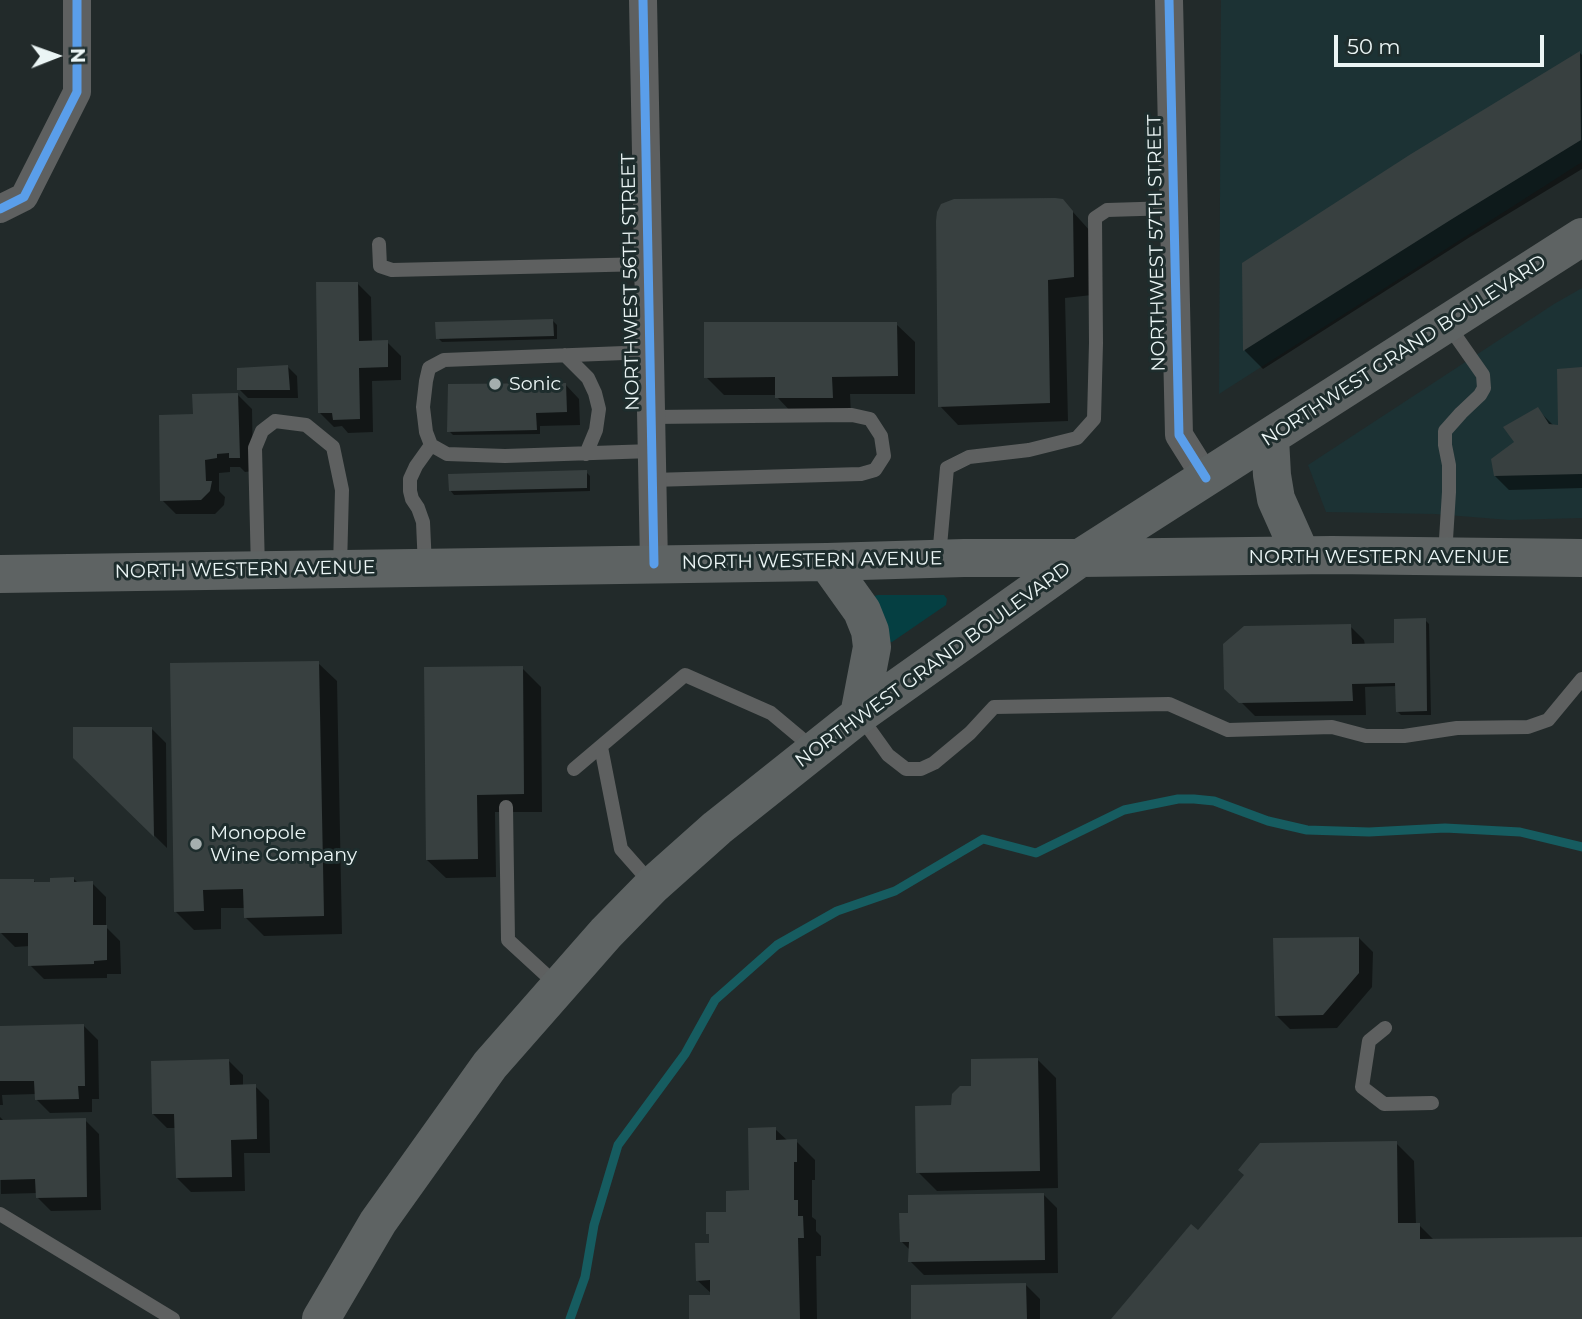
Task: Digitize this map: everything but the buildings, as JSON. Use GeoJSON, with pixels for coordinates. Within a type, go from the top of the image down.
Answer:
{"type":"FeatureCollection","features":[{"type":"Feature","properties":{"kind":"main road","name":"NORTHWEST GRAND BOULEVARD"},"geometry":{"type":"LineString","coordinates":[[321,1319],[378,1222],[490,1065],[606,933],[653,885],[717,828],[859,715],[1080,558],[1582,237]]}},
{"type":"Feature","properties":{"kind":"main road"},"geometry":{"type":"LineString","coordinates":[[1270,438],[1276,499],[1301,555]]}},
{"type":"Feature","properties":{"kind":"main road","name":"NORTH WESTERN AVENUE"},"geometry":{"type":"LineString","coordinates":[[0,574],[939,558],[1301,555],[1582,558]]}},
{"type":"Feature","properties":{"kind":"main road"},"geometry":{"type":"LineString","coordinates":[[827,562],[862,611],[870,631],[872,647],[859,715]]}},
{"type":"Feature","properties":{"kind":"street"},"geometry":{"type":"LineString","coordinates":[[0,209],[24,197],[77,92],[76,0]]}},
{"type":"Feature","properties":{"kind":"street","name":"NORTHWEST 56TH STREET"},"geometry":{"type":"LineString","coordinates":[[643,0],[654,564]]}},
{"type":"Feature","properties":{"kind":"street","name":"NORTHWEST 57TH STREET"},"geometry":{"type":"LineString","coordinates":[[1169,0],[1179,435],[1206,478]]}},
{"type":"Feature","properties":{"kind":"lane"},"geometry":{"type":"LineString","coordinates":[[939,558],[947,468],[969,457],[1029,450],[1077,438],[1094,418],[1094,218],[1107,210],[1173,208]]}},
{"type":"Feature","properties":{"kind":"lane"},"geometry":{"type":"LineString","coordinates":[[379,244],[380,266],[392,270],[648,264]]}},
{"type":"Feature","properties":{"kind":"lane"},"geometry":{"type":"LineString","coordinates":[[1445,556],[1449,492],[1445,431],[1484,388],[1483,375],[1447,324]]}},
{"type":"Feature","properties":{"kind":"lane"},"geometry":{"type":"LineString","coordinates":[[650,352],[444,360],[429,368],[423,407],[426,432],[431,445],[447,454],[505,456],[652,451]]}},
{"type":"Feature","properties":{"kind":"lane"},"geometry":{"type":"LineString","coordinates":[[565,355],[588,378],[599,409],[596,430],[586,454]]}},
{"type":"Feature","properties":{"kind":"lane"},"geometry":{"type":"LineString","coordinates":[[651,417],[852,415],[870,419],[881,436],[884,456],[875,470],[861,474],[652,480]]}},
{"type":"Feature","properties":{"kind":"lane"},"geometry":{"type":"LineString","coordinates":[[258,570],[255,448],[262,431],[275,421],[306,425],[333,447],[342,490],[340,569]]}},
{"type":"Feature","properties":{"kind":"lane"},"geometry":{"type":"LineString","coordinates":[[425,568],[423,522],[412,499],[410,479],[415,466],[431,445]]}},
{"type":"Feature","properties":{"kind":"lane"},"geometry":{"type":"LineString","coordinates":[[574,769],[685,675],[771,713],[815,749]]}},
{"type":"Feature","properties":{"kind":"lane"},"geometry":{"type":"LineString","coordinates":[[859,715],[888,755],[906,769],[921,769],[934,763],[970,733],[994,707],[1169,704],[1228,730],[1332,727],[1366,736],[1404,736],[1457,728],[1528,727],[1548,720],[1582,679]]}},
{"type":"Feature","properties":{"kind":"lane"},"geometry":{"type":"LineString","coordinates":[[601,747],[621,849],[653,885]]}},
{"type":"Feature","properties":{"kind":"lane"},"geometry":{"type":"LineString","coordinates":[[506,807],[508,940],[558,986]]}},
{"type":"Feature","properties":{"kind":"lane"},"geometry":{"type":"LineString","coordinates":[[1385,1028],[1369,1041],[1362,1087],[1384,1104],[1432,1103]]}},
{"type":"Feature","properties":{"kind":"lane"},"geometry":{"type":"LineString","coordinates":[[0,1214],[173,1319]]}},
{"type":"Feature","properties":{"kind":"shaded area"},"geometry":{"type":"Polygon","coordinates":[[[1221,0],[1582,0],[1582,162],[1219,394],[1221,0]]]}},
{"type":"Feature","properties":{"kind":"shaded area"},"geometry":{"type":"Polygon","coordinates":[[[1582,288],[1582,518],[1509,520],[1435,514],[1326,512],[1308,465],[1582,288]]]}},
{"type":"Feature","properties":{"kind":"shaded area"},"geometry":{"type":"Polygon","coordinates":[[[944,595],[947,599],[946,605],[892,642],[886,641],[874,596],[944,595]]]}},
{"type":"Feature","properties":{"kind":"waterway"},"geometry":{"type":"LineString","coordinates":[[570,1319],[585,1277],[594,1225],[618,1145],[685,1054],[715,1000],[777,945],[837,911],[895,891],[983,839],[1036,853],[1124,810],[1178,799],[1194,799],[1214,801],[1268,821],[1307,830],[1369,832],[1445,828],[1520,832],[1582,847]]}},
{"type":"Feature","properties":{"kind":"cycle path"},"geometry":{"type":"LineString","coordinates":[[0,209],[24,197],[77,92],[77,0]]}},
{"type":"Feature","properties":{"kind":"cycle path"},"geometry":{"type":"LineString","coordinates":[[643,0],[654,564]]}},
{"type":"Feature","properties":{"kind":"cycle path"},"geometry":{"type":"LineString","coordinates":[[1169,0],[1179,435],[1206,478]]}},
{"type":"Feature","properties":{"kind":"place","name":"Sonic"},"geometry":{"type":"Point","coordinates":[495,384]}},
{"type":"Feature","properties":{"kind":"place","name":"Monopole Wine Company"},"geometry":{"type":"Point","coordinates":[196,844]}}]}
